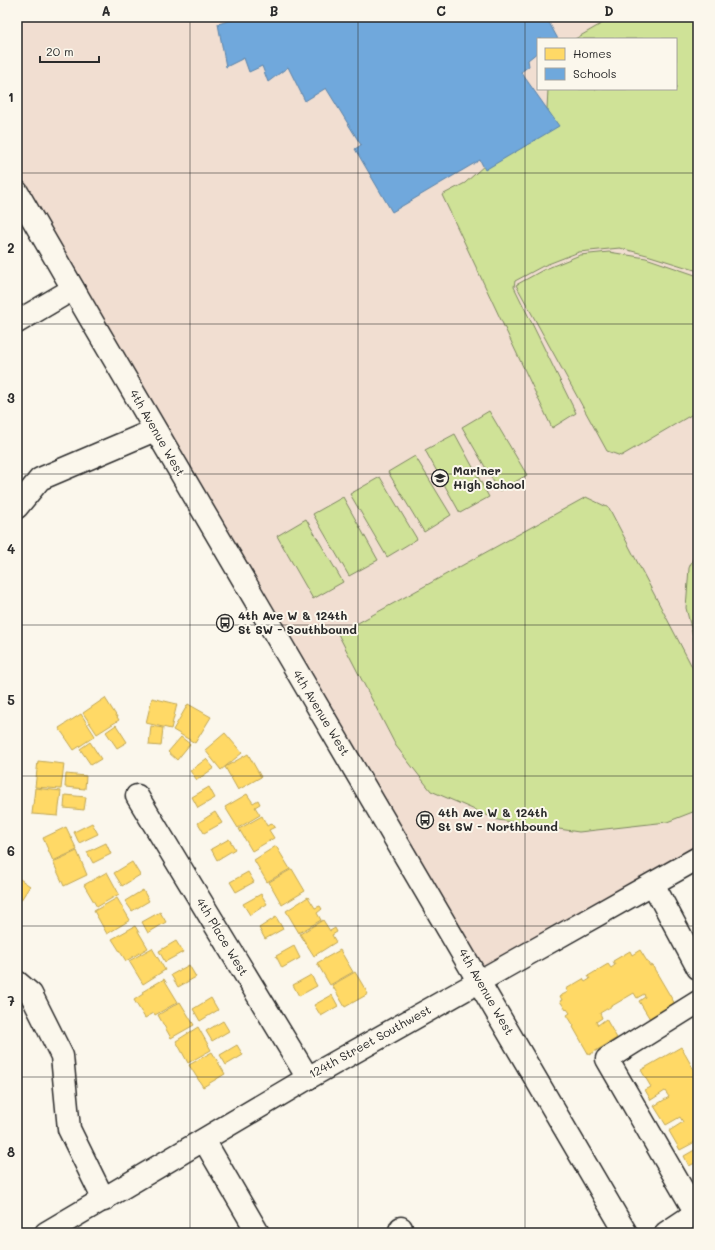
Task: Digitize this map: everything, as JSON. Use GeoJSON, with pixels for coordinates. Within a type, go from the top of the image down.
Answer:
{"type":"FeatureCollection","features":[{"type":"Feature","properties":{"kind":"street","name":"4th Avenue West"},"geometry":{"type":"LineString","coordinates":[[17,192],[155,430],[480,980],[626,1233]]}},
{"type":"Feature","properties":{"kind":"street"},"geometry":{"type":"LineString","coordinates":[[17,322],[73,289]]}},
{"type":"Feature","properties":{"kind":"street"},"geometry":{"type":"LineString","coordinates":[[17,507],[40,479],[155,430]]}},
{"type":"Feature","properties":{"kind":"street","name":"4th Place West"},"geometry":{"type":"LineString","coordinates":[[137,796],[308,1078]]}},
{"type":"Feature","properties":{"kind":"street","name":"124th Street Southwest"},"geometry":{"type":"LineString","coordinates":[[46,1233],[308,1078],[698,858]]}},
{"type":"Feature","properties":{"kind":"street"},"geometry":{"type":"LineString","coordinates":[[652,884],[698,968]]}},
{"type":"Feature","properties":{"kind":"street"},"geometry":{"type":"LineString","coordinates":[[17,982],[31,994],[62,1056],[69,1129],[104,1200]]}},
{"type":"Feature","properties":{"kind":"street"},"geometry":{"type":"LineString","coordinates":[[666,1233],[697,1212],[607,1059],[698,1002]]}},
{"type":"Feature","properties":{"kind":"street"},"geometry":{"type":"LineString","coordinates":[[204,1140],[258,1233]]}},
{"type":"Feature","properties":{"kind":"shaded area","name":"Mariner High School"},"geometry":{"type":"Polygon","coordinates":[[[17,17],[698,17],[698,858],[480,981],[17,192],[17,17]]]}},
{"type":"Feature","properties":{"kind":"green space"},"geometry":{"type":"Polygon","coordinates":[[[613,17],[698,17],[698,271],[620,248],[579,252],[543,266],[515,281],[514,287],[576,413],[552,428],[442,195],[465,183],[547,109],[548,90],[677,90],[677,38],[577,38],[613,17]]]}},
{"type":"Feature","properties":{"kind":"green space"},"geometry":{"type":"Polygon","coordinates":[[[609,252],[646,258],[698,276],[698,411],[621,456],[607,451],[516,285],[543,270],[580,255],[609,252]]]}},
{"type":"Feature","properties":{"kind":"green space"},"geometry":{"type":"Polygon","coordinates":[[[489,411],[527,475],[499,491],[462,427],[489,411]]]}},
{"type":"Feature","properties":{"kind":"green space"},"geometry":{"type":"Polygon","coordinates":[[[455,434],[489,497],[460,513],[425,450],[455,434]]]}},
{"type":"Feature","properties":{"kind":"green space"},"geometry":{"type":"Polygon","coordinates":[[[415,456],[451,515],[424,532],[388,472],[415,456]]]}},
{"type":"Feature","properties":{"kind":"green space"},"geometry":{"type":"Polygon","coordinates":[[[380,477],[417,539],[387,557],[350,494],[380,477]]]}},
{"type":"Feature","properties":{"kind":"green space"},"geometry":{"type":"Polygon","coordinates":[[[343,497],[378,560],[349,576],[313,514],[343,497]]]}},
{"type":"Feature","properties":{"kind":"green space"},"geometry":{"type":"Polygon","coordinates":[[[586,497],[609,508],[698,678],[698,810],[667,822],[579,832],[498,820],[431,791],[396,746],[338,634],[586,497]]]}},
{"type":"Feature","properties":{"kind":"green space"},"geometry":{"type":"Polygon","coordinates":[[[306,519],[343,582],[313,599],[277,536],[306,519]]]}},
{"type":"Feature","properties":{"kind":"green space"},"geometry":{"type":"Polygon","coordinates":[[[698,547],[698,649],[695,644],[686,608],[689,568],[698,547]]]}},
{"type":"Feature","properties":{"kind":"building: Homes"},"geometry":{"type":"Polygon","coordinates":[[[105,698],[119,720],[97,734],[83,713],[105,698]]]}},
{"type":"Feature","properties":{"kind":"building: Homes"},"geometry":{"type":"Polygon","coordinates":[[[152,698],[177,704],[171,729],[146,723],[152,698]]]}},
{"type":"Feature","properties":{"kind":"building: Homes"},"geometry":{"type":"Polygon","coordinates":[[[188,704],[211,717],[195,743],[173,730],[188,704]]]}},
{"type":"Feature","properties":{"kind":"building: Homes"},"geometry":{"type":"Polygon","coordinates":[[[81,714],[95,736],[74,750],[59,728],[81,714]]]}},
{"type":"Feature","properties":{"kind":"building: Homes"},"geometry":{"type":"Polygon","coordinates":[[[116,725],[127,742],[117,748],[106,732],[116,725]]]}},
{"type":"Feature","properties":{"kind":"building: Homes"},"geometry":{"type":"Polygon","coordinates":[[[151,726],[163,728],[161,746],[149,745],[151,726]]]}},
{"type":"Feature","properties":{"kind":"building: Homes"},"geometry":{"type":"Polygon","coordinates":[[[225,733],[242,753],[221,770],[205,750],[225,733]]]}},
{"type":"Feature","properties":{"kind":"building: Homes"},"geometry":{"type":"Polygon","coordinates":[[[181,737],[190,744],[177,760],[168,752],[181,737]]]}},
{"type":"Feature","properties":{"kind":"building: Homes"},"geometry":{"type":"Polygon","coordinates":[[[90,742],[101,759],[91,765],[80,749],[90,742]]]}},
{"type":"Feature","properties":{"kind":"building: Homes"},"geometry":{"type":"Polygon","coordinates":[[[248,754],[261,777],[238,790],[225,767],[248,754]]]}},
{"type":"Feature","properties":{"kind":"building: Homes"},"geometry":{"type":"Polygon","coordinates":[[[206,759],[214,768],[197,780],[190,771],[206,759]]]}},
{"type":"Feature","properties":{"kind":"building: Homes"},"geometry":{"type":"Polygon","coordinates":[[[38,761],[64,764],[61,789],[35,787],[38,761]]]}},
{"type":"Feature","properties":{"kind":"building: Homes"},"geometry":{"type":"Polygon","coordinates":[[[66,774],[86,776],[85,789],[65,787],[66,774]]]}},
{"type":"Feature","properties":{"kind":"building: Homes"},"geometry":{"type":"Polygon","coordinates":[[[209,787],[215,798],[198,808],[192,797],[209,787]]]}},
{"type":"Feature","properties":{"kind":"building: Homes"},"geometry":{"type":"Polygon","coordinates":[[[35,788],[61,791],[58,816],[32,814],[35,788]]]}},
{"type":"Feature","properties":{"kind":"building: Homes"},"geometry":{"type":"Polygon","coordinates":[[[247,794],[253,803],[258,800],[260,804],[255,807],[260,815],[238,828],[225,807],[247,794]]]}},
{"type":"Feature","properties":{"kind":"building: Homes"},"geometry":{"type":"Polygon","coordinates":[[[65,795],[86,797],[84,810],[64,808],[65,795]]]}},
{"type":"Feature","properties":{"kind":"building: Homes"},"geometry":{"type":"Polygon","coordinates":[[[215,812],[222,823],[204,833],[198,823],[215,812]]]}},
{"type":"Feature","properties":{"kind":"building: Homes"},"geometry":{"type":"Polygon","coordinates":[[[262,816],[267,826],[272,823],[275,827],[269,830],[274,838],[252,851],[239,829],[262,816]]]}},
{"type":"Feature","properties":{"kind":"building: Homes"},"geometry":{"type":"Polygon","coordinates":[[[92,823],[98,834],[79,843],[74,832],[92,823]]]}},
{"type":"Feature","properties":{"kind":"building: Homes"},"geometry":{"type":"Polygon","coordinates":[[[66,827],[77,850],[53,861],[43,838],[66,827]]]}},
{"type":"Feature","properties":{"kind":"building: Homes"},"geometry":{"type":"Polygon","coordinates":[[[229,839],[235,849],[217,860],[211,849],[229,839]]]}},
{"type":"Feature","properties":{"kind":"building: Homes"},"geometry":{"type":"Polygon","coordinates":[[[106,843],[111,854],[93,863],[87,852],[106,843]]]}},
{"type":"Feature","properties":{"kind":"building: Homes"},"geometry":{"type":"Polygon","coordinates":[[[276,846],[290,869],[267,882],[254,860],[276,846]]]}},
{"type":"Feature","properties":{"kind":"building: Homes"},"geometry":{"type":"Polygon","coordinates":[[[77,851],[87,875],[64,886],[53,862],[77,851]]]}},
{"type":"Feature","properties":{"kind":"building: Homes"},"geometry":{"type":"Polygon","coordinates":[[[132,862],[140,875],[122,886],[114,873],[132,862]]]}},
{"type":"Feature","properties":{"kind":"building: Homes"},"geometry":{"type":"Polygon","coordinates":[[[292,869],[305,891],[282,905],[269,882],[292,869]]]}},
{"type":"Feature","properties":{"kind":"building: Homes"},"geometry":{"type":"Polygon","coordinates":[[[107,872],[119,894],[97,907],[84,885],[107,872]]]}},
{"type":"Feature","properties":{"kind":"building: Homes"},"geometry":{"type":"Polygon","coordinates":[[[248,872],[254,882],[236,892],[230,882],[248,872]]]}},
{"type":"Feature","properties":{"kind":"building: Homes"},"geometry":{"type":"Polygon","coordinates":[[[17,877],[30,886],[17,906],[17,877]]]}},
{"type":"Feature","properties":{"kind":"building: Homes"},"geometry":{"type":"Polygon","coordinates":[[[143,890],[149,901],[132,911],[125,901],[143,890]]]}},
{"type":"Feature","properties":{"kind":"building: Homes"},"geometry":{"type":"Polygon","coordinates":[[[261,894],[267,904],[250,915],[243,904],[261,894]]]}},
{"type":"Feature","properties":{"kind":"building: Homes"},"geometry":{"type":"Polygon","coordinates":[[[308,897],[315,908],[320,906],[322,909],[317,913],[321,920],[299,933],[286,911],[308,897]]]}},
{"type":"Feature","properties":{"kind":"building: Homes"},"geometry":{"type":"Polygon","coordinates":[[[117,898],[130,920],[107,934],[94,911],[117,898]]]}},
{"type":"Feature","properties":{"kind":"building: Homes"},"geometry":{"type":"Polygon","coordinates":[[[160,912],[166,922],[148,933],[142,922],[160,912]]]}},
{"type":"Feature","properties":{"kind":"building: Homes"},"geometry":{"type":"Polygon","coordinates":[[[276,917],[283,929],[265,939],[259,928],[276,917]]]}},
{"type":"Feature","properties":{"kind":"building: Homes"},"geometry":{"type":"Polygon","coordinates":[[[323,920],[330,931],[335,928],[337,932],[332,935],[336,942],[314,956],[300,934],[323,920]]]}},
{"type":"Feature","properties":{"kind":"building: Homes"},"geometry":{"type":"Polygon","coordinates":[[[135,926],[148,948],[126,961],[112,939],[135,926]]]}},
{"type":"Feature","properties":{"kind":"building: Homes"},"geometry":{"type":"Polygon","coordinates":[[[176,941],[183,952],[165,962],[159,951],[176,941]]]}},
{"type":"Feature","properties":{"kind":"building: Homes"},"geometry":{"type":"Polygon","coordinates":[[[294,946],[300,958],[282,968],[276,956],[294,946]]]}},
{"type":"Feature","properties":{"kind":"building: Homes"},"geometry":{"type":"Polygon","coordinates":[[[152,948],[165,970],[143,984],[129,961],[152,948]]]}},
{"type":"Feature","properties":{"kind":"building: Homes"},"geometry":{"type":"Polygon","coordinates":[[[340,950],[353,972],[330,985],[317,963],[340,950]]]}},
{"type":"Feature","properties":{"kind":"building: Homes"},"geometry":{"type":"Polygon","coordinates":[[[640,950],[650,966],[652,965],[675,1004],[650,1019],[639,1001],[645,997],[644,994],[637,998],[634,993],[600,1013],[602,1018],[596,1022],[598,1025],[606,1019],[617,1038],[589,1055],[567,1015],[570,1013],[560,1001],[562,1000],[560,996],[568,992],[566,989],[583,979],[585,982],[590,979],[588,976],[608,964],[611,968],[615,965],[613,961],[630,951],[632,955],[640,950]]]}},
{"type":"Feature","properties":{"kind":"building: Homes"},"geometry":{"type":"Polygon","coordinates":[[[189,965],[196,977],[178,987],[171,975],[189,965]]]}},
{"type":"Feature","properties":{"kind":"building: Homes"},"geometry":{"type":"Polygon","coordinates":[[[355,972],[368,994],[345,1007],[332,985],[355,972]]]}},
{"type":"Feature","properties":{"kind":"building: Homes"},"geometry":{"type":"Polygon","coordinates":[[[311,975],[317,986],[299,996],[293,985],[311,975]]]}},
{"type":"Feature","properties":{"kind":"building: Homes"},"geometry":{"type":"Polygon","coordinates":[[[164,979],[178,1002],[155,1015],[154,1013],[145,1018],[134,1000],[143,994],[142,992],[164,979]]]}},
{"type":"Feature","properties":{"kind":"building: Homes"},"geometry":{"type":"Polygon","coordinates":[[[332,995],[338,1006],[321,1016],[314,1005],[332,995]]]}},
{"type":"Feature","properties":{"kind":"building: Homes"},"geometry":{"type":"Polygon","coordinates":[[[211,998],[218,1010],[200,1021],[193,1009],[211,998]]]}},
{"type":"Feature","properties":{"kind":"building: Homes"},"geometry":{"type":"Polygon","coordinates":[[[180,1002],[194,1025],[171,1038],[158,1015],[180,1002]]]}},
{"type":"Feature","properties":{"kind":"building: Homes"},"geometry":{"type":"Polygon","coordinates":[[[223,1021],[229,1031],[212,1041],[206,1031],[223,1021]]]}},
{"type":"Feature","properties":{"kind":"building: Homes"},"geometry":{"type":"Polygon","coordinates":[[[198,1027],[211,1050],[188,1063],[176,1041],[198,1027]]]}},
{"type":"Feature","properties":{"kind":"building: Homes"},"geometry":{"type":"Polygon","coordinates":[[[237,1045],[243,1055],[226,1065],[220,1055],[237,1045]]]}},
{"type":"Feature","properties":{"kind":"building: Homes"},"geometry":{"type":"Polygon","coordinates":[[[681,1047],[698,1077],[698,1147],[695,1142],[680,1150],[669,1131],[683,1122],[680,1117],[666,1125],[654,1106],[669,1097],[665,1091],[651,1100],[645,1090],[651,1087],[641,1070],[681,1047]]]}},
{"type":"Feature","properties":{"kind":"building: Homes"},"geometry":{"type":"Polygon","coordinates":[[[212,1052],[225,1074],[203,1087],[189,1065],[212,1052]]]}},
{"type":"Feature","properties":{"kind":"building: Homes"},"geometry":{"type":"Polygon","coordinates":[[[698,1148],[698,1168],[695,1163],[689,1166],[684,1156],[698,1148]]]}},
{"type":"Feature","properties":{"kind":"building: Schools"},"geometry":{"type":"Polygon","coordinates":[[[241,17],[546,17],[557,38],[537,38],[537,53],[528,60],[529,66],[521,72],[559,126],[485,170],[480,160],[392,212],[355,149],[361,145],[326,88],[305,101],[288,67],[268,82],[262,66],[249,72],[244,58],[226,67],[218,24],[241,17]]]}},
{"type":"Feature","properties":{"kind":"place","name":"Mariner High School"},"geometry":{"type":"Point","coordinates":[440,478]}},
{"type":"Feature","properties":{"kind":"place","name":"4th Ave W & 124th St SW - Southbound"},"geometry":{"type":"Point","coordinates":[225,623]}},
{"type":"Feature","properties":{"kind":"place","name":"4th Ave W & 124th St SW - Northbound"},"geometry":{"type":"Point","coordinates":[425,820]}}]}
